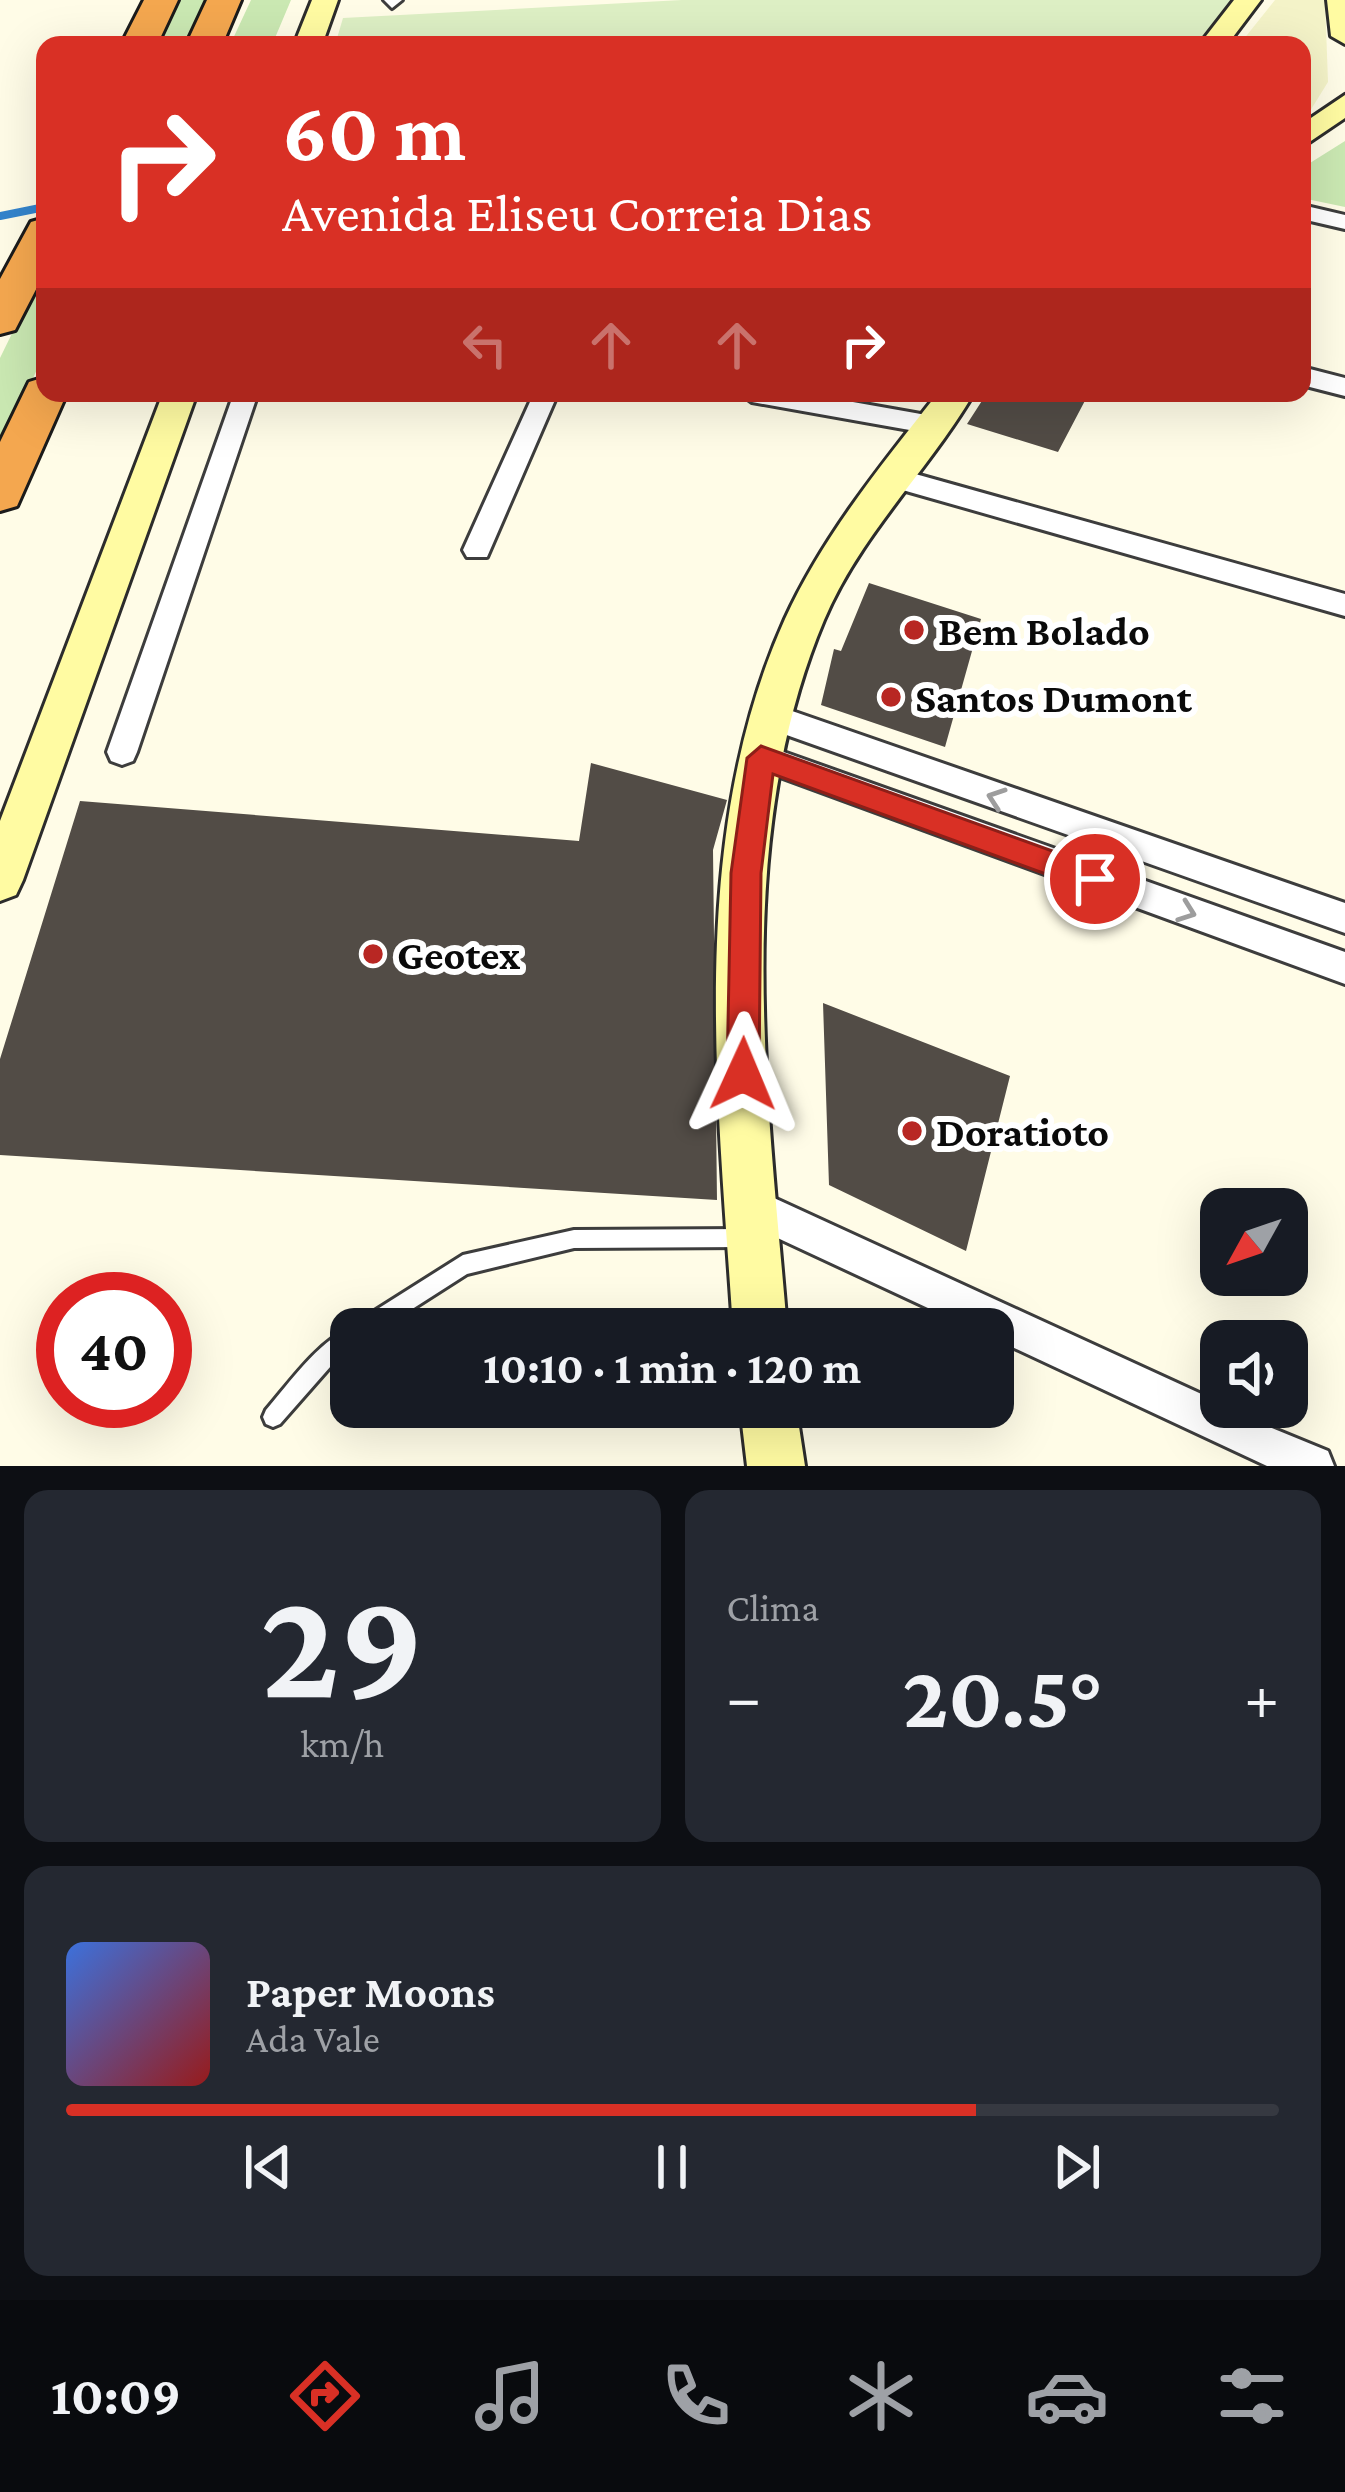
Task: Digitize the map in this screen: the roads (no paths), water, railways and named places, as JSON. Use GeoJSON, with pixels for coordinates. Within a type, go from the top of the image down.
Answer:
{"type":"FeatureCollection","features":[{"type":"Feature","properties":{"kind":"highway"},"geometry":{"type":"LineString","coordinates":[[143,36],[161,0]]}},
{"type":"Feature","properties":{"kind":"highway"},"geometry":{"type":"LineString","coordinates":[[208,36],[224,0]]}},
{"type":"Feature","properties":{"kind":"highway"},"geometry":{"type":"LineString","coordinates":[[0,320],[36,248]]}},
{"type":"Feature","properties":{"kind":"highway"},"geometry":{"type":"LineString","coordinates":[[0,493],[41,402]]}},
{"type":"Feature","properties":{"kind":"street"},"geometry":{"type":"LineString","coordinates":[[311,36],[325,0]]}},
{"type":"Feature","properties":{"kind":"street"},"geometry":{"type":"LineString","coordinates":[[1220,36],[1248,0]]}},
{"type":"Feature","properties":{"kind":"street"},"geometry":{"type":"LineString","coordinates":[[1340,0],[1345,36]]}},
{"type":"Feature","properties":{"kind":"street"},"geometry":{"type":"LineString","coordinates":[[1311,131],[1345,106]]}},
{"type":"Feature","properties":{"kind":"street"},"geometry":{"type":"LineString","coordinates":[[1311,214],[1345,222]]}},
{"type":"Feature","properties":{"kind":"street"},"geometry":{"type":"LineString","coordinates":[[1311,378],[1345,387]]}},
{"type":"Feature","properties":{"kind":"street"},"geometry":{"type":"LineString","coordinates":[[0,880],[177,402]]}},
{"type":"Feature","properties":{"kind":"street"},"geometry":{"type":"LineString","coordinates":[[122,752],[243,402]]}},
{"type":"Feature","properties":{"kind":"street"},"geometry":{"type":"LineString","coordinates":[[477,550],[541,402]]}},
{"type":"Feature","properties":{"kind":"street"},"geometry":{"type":"LineString","coordinates":[[855,402],[945,409]]}},
{"type":"Feature","properties":{"kind":"street"},"geometry":{"type":"LineString","coordinates":[[759,1308],[743,1074],[746,873],[766,737],[803,622],[847,540],[945,409]]}},
{"type":"Feature","properties":{"kind":"street"},"geometry":{"type":"LineString","coordinates":[[894,478],[1345,605]]}},
{"type":"Feature","properties":{"kind":"street"},"geometry":{"type":"LineString","coordinates":[[766,737],[1345,918]]}},
{"type":"Feature","properties":{"kind":"street"},"geometry":{"type":"LineString","coordinates":[[766,737],[1262,940],[1345,968]]}},
{"type":"Feature","properties":{"kind":"street"},"geometry":{"type":"LineString","coordinates":[[1262,940],[1268,892]]}},
{"type":"Feature","properties":{"kind":"street"},"geometry":{"type":"LineString","coordinates":[[753,1222],[1313,1466]]}},
{"type":"Feature","properties":{"kind":"street"},"geometry":{"type":"LineString","coordinates":[[771,1428],[776,1466]]}},
{"type":"Feature","properties":{"kind":"lane"},"geometry":{"type":"LineString","coordinates":[[396,1308],[463,1265],[507,1254],[574,1239],[753,1222]]}},
{"type":"Feature","properties":{"kind":"lane"},"geometry":{"type":"LineString","coordinates":[[273,1417],[330,1352]]}},
{"type":"Feature","properties":{"kind":"waterway"},"geometry":{"type":"LineString","coordinates":[[0,216],[36,209]]}},
{"type":"Feature","properties":{"kind":"place","name":"Bem Bolado"},"geometry":{"type":"Point","coordinates":[914,630]}},
{"type":"Feature","properties":{"kind":"place","name":"Santos Dumont"},"geometry":{"type":"Point","coordinates":[891,697]}},
{"type":"Feature","properties":{"kind":"place","name":"Geotex"},"geometry":{"type":"Point","coordinates":[373,954]}},
{"type":"Feature","properties":{"kind":"place","name":"Doratioto"},"geometry":{"type":"Point","coordinates":[912,1131]}}]}
